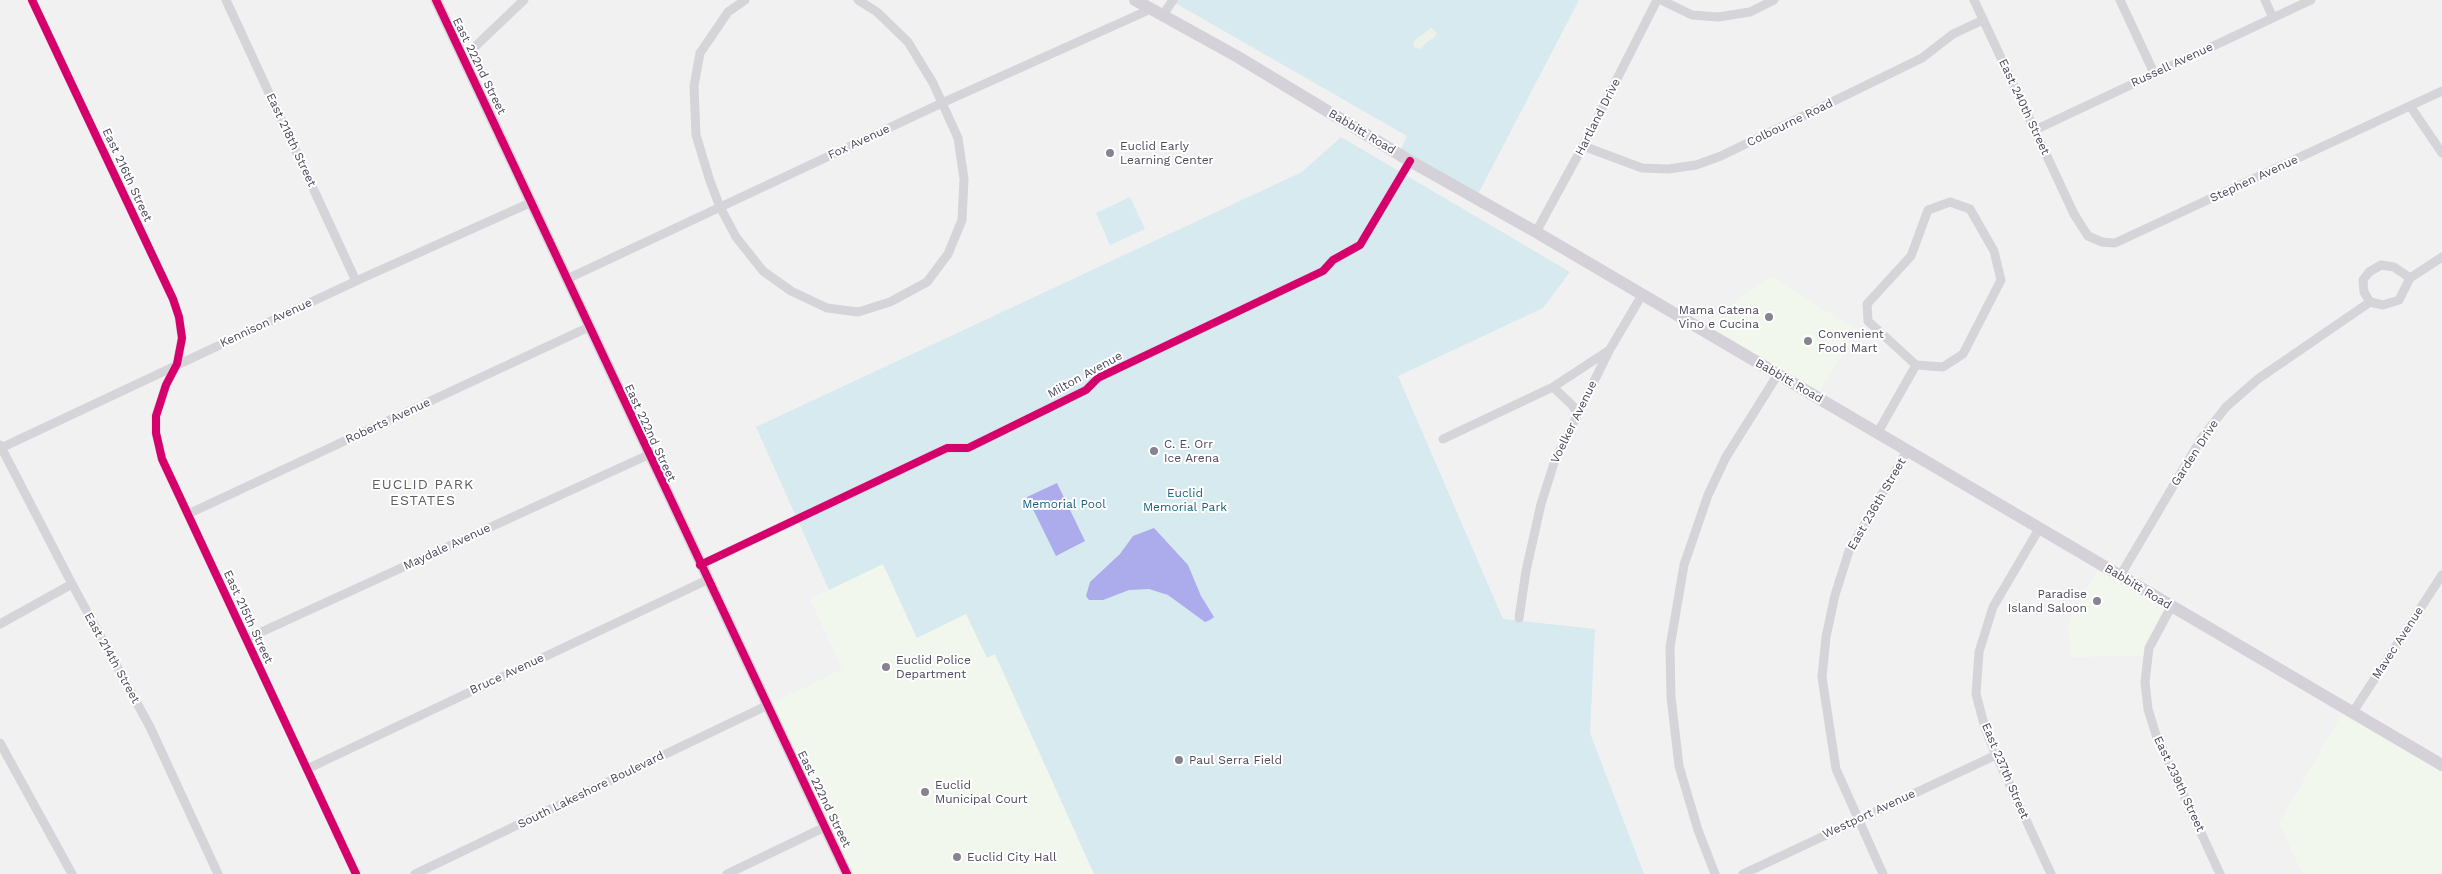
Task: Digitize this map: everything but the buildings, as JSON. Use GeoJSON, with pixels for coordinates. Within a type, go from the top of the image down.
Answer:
{"type":"FeatureCollection","features":[{"type":"Feature","properties":{"kind":"main road","name":"Babbitt Road"},"geometry":{"type":"LineString","coordinates":[[1135,0],[1878,432],[2170,607],[2354,712],[2442,765]]}},
{"type":"Feature","properties":{"kind":"street","name":"East 216th Street"},"geometry":{"type":"LineString","coordinates":[[32,0],[173,299],[179,317],[182,338],[177,364]]}},
{"type":"Feature","properties":{"kind":"street","name":"East 218th Street"},"geometry":{"type":"LineString","coordinates":[[226,0],[356,281]]}},
{"type":"Feature","properties":{"kind":"street","name":"East 222nd Street"},"geometry":{"type":"LineString","coordinates":[[436,0],[766,706],[847,874]]}},
{"type":"Feature","properties":{"kind":"street"},"geometry":{"type":"LineString","coordinates":[[463,58],[524,0]]}},
{"type":"Feature","properties":{"kind":"street"},"geometry":{"type":"LineString","coordinates":[[745,0],[728,12],[700,53],[694,86],[696,135],[720,207],[736,237],[763,270],[791,291],[827,308],[858,312],[890,302],[927,282],[948,254],[962,220],[964,179],[958,138],[942,103],[908,42],[877,12],[858,0]]}},
{"type":"Feature","properties":{"kind":"street"},"geometry":{"type":"LineString","coordinates":[[1163,15],[1173,0]]}},
{"type":"Feature","properties":{"kind":"street","name":"Hartland Drive"},"geometry":{"type":"LineString","coordinates":[[1536,232],[1583,146],[1656,0]]}},
{"type":"Feature","properties":{"kind":"street"},"geometry":{"type":"LineString","coordinates":[[1661,0],[1692,15],[1718,17],[1750,12],[1774,0]]}},
{"type":"Feature","properties":{"kind":"street","name":"East 240th Street"},"geometry":{"type":"LineString","coordinates":[[1974,0],[2074,214]]}},
{"type":"Feature","properties":{"kind":"street"},"geometry":{"type":"LineString","coordinates":[[2120,0],[2154,73]]}},
{"type":"Feature","properties":{"kind":"street"},"geometry":{"type":"LineString","coordinates":[[2264,0],[2273,18]]}},
{"type":"Feature","properties":{"kind":"street","name":"Russell Avenue"},"geometry":{"type":"LineString","coordinates":[[2034,130],[2310,0]]}},
{"type":"Feature","properties":{"kind":"street","name":"Fox Avenue"},"geometry":{"type":"LineString","coordinates":[[567,279],[942,103],[1151,9]]}},
{"type":"Feature","properties":{"kind":"street","name":"Colbourne Road"},"geometry":{"type":"LineString","coordinates":[[1583,146],[1642,168],[1668,169],[1696,165],[1721,156],[1922,58],[1953,34],[1983,20]]}},
{"type":"Feature","properties":{"kind":"street","name":"Stephen Avenue"},"geometry":{"type":"LineString","coordinates":[[2074,214],[2088,236],[2102,242],[2115,243],[2442,91]]}},
{"type":"Feature","properties":{"kind":"street"},"geometry":{"type":"LineString","coordinates":[[2410,106],[2442,153]]}},
{"type":"Feature","properties":{"kind":"street","name":"Milton Avenue"},"geometry":{"type":"LineString","coordinates":[[700,565],[947,448],[968,448],[1086,390],[1098,378],[1324,271],[1333,260],[1360,245],[1410,161]]}},
{"type":"Feature","properties":{"kind":"street","name":"Kennison Avenue"},"geometry":{"type":"LineString","coordinates":[[1,446],[356,281],[532,202]]}},
{"type":"Feature","properties":{"kind":"street"},"geometry":{"type":"LineString","coordinates":[[1950,202],[1970,209],[1994,251],[2001,280],[1963,354],[1943,368],[1916,365],[1868,321],[1867,304],[1911,256],[1928,210],[1950,202]]}},
{"type":"Feature","properties":{"kind":"street"},"geometry":{"type":"LineString","coordinates":[[2410,278],[2394,267],[2381,265],[2369,272],[2363,280],[2364,292],[2370,302],[2383,305],[2399,300],[2410,278],[2442,256]]}},
{"type":"Feature","properties":{"kind":"street","name":"Voelker Avenue"},"geometry":{"type":"LineString","coordinates":[[1520,618],[1526,571],[1541,504],[1561,444],[1610,349],[1642,295]]}},
{"type":"Feature","properties":{"kind":"street","name":"Garden Drive"},"geometry":{"type":"LineString","coordinates":[[2120,576],[2201,439],[2226,407],[2258,379],[2370,302]]}},
{"type":"Feature","properties":{"kind":"street","name":"Roberts Avenue"},"geometry":{"type":"LineString","coordinates":[[188,514],[589,327]]}},
{"type":"Feature","properties":{"kind":"street"},"geometry":{"type":"LineString","coordinates":[[1443,438],[1553,386],[1610,349]]}},
{"type":"Feature","properties":{"kind":"street","name":"East 215th Street"},"geometry":{"type":"LineString","coordinates":[[177,364],[161,397],[156,416],[156,433],[162,459],[356,874]]}},
{"type":"Feature","properties":{"kind":"street"},"geometry":{"type":"LineString","coordinates":[[1878,432],[1916,365]]}},
{"type":"Feature","properties":{"kind":"street"},"geometry":{"type":"LineString","coordinates":[[1715,874],[1698,830],[1680,766],[1672,696],[1670,647],[1684,565],[1708,495],[1726,457],[1778,374]]}},
{"type":"Feature","properties":{"kind":"street"},"geometry":{"type":"LineString","coordinates":[[1553,386],[1572,405],[1578,414]]}},
{"type":"Feature","properties":{"kind":"street","name":"East 214th Street"},"geometry":{"type":"LineString","coordinates":[[1,446],[72,584],[150,727],[218,874]]}},
{"type":"Feature","properties":{"kind":"street","name":"East 236th Street"},"geometry":{"type":"LineString","coordinates":[[1883,874],[1836,769],[1822,677],[1826,638],[1835,595],[1849,551],[1907,451]]}},
{"type":"Feature","properties":{"kind":"street","name":"Maydale Avenue"},"geometry":{"type":"LineString","coordinates":[[246,639],[648,455]]}},
{"type":"Feature","properties":{"kind":"street","name":"East 237th Street"},"geometry":{"type":"LineString","coordinates":[[2039,529],[1993,607],[1979,652],[1976,694],[1985,728],[1996,755],[2051,874]]}},
{"type":"Feature","properties":{"kind":"street","name":"Mavec Avenue"},"geometry":{"type":"LineString","coordinates":[[2354,712],[2442,575]]}},
{"type":"Feature","properties":{"kind":"street","name":"Bruce Avenue"},"geometry":{"type":"LineString","coordinates":[[306,769],[707,580]]}},
{"type":"Feature","properties":{"kind":"street"},"geometry":{"type":"LineString","coordinates":[[0,624],[72,584]]}},
{"type":"Feature","properties":{"kind":"street","name":"East 239th Street"},"geometry":{"type":"LineString","coordinates":[[2170,607],[2149,648],[2145,682],[2148,709],[2156,735],[2220,874]]}},
{"type":"Feature","properties":{"kind":"street","name":"South Lakeshore Boulevard"},"geometry":{"type":"LineString","coordinates":[[415,874],[766,706]]}},
{"type":"Feature","properties":{"kind":"street"},"geometry":{"type":"LineString","coordinates":[[0,743],[72,874]]}},
{"type":"Feature","properties":{"kind":"street","name":"Westport Avenue"},"geometry":{"type":"LineString","coordinates":[[1743,874],[1996,755]]}},
{"type":"Feature","properties":{"kind":"street"},"geometry":{"type":"LineString","coordinates":[[727,874],[825,827]]}},
{"type":"Feature","properties":{"kind":"shaded area"},"geometry":{"type":"Polygon","coordinates":[[[1771,276],[1858,331],[1816,396],[1699,328],[1771,276]]]}},
{"type":"Feature","properties":{"kind":"shaded area"},"geometry":{"type":"Polygon","coordinates":[[[883,564],[916,638],[966,614],[987,658],[994,654],[1095,874],[847,874],[766,706],[842,669],[810,599],[883,564]]]}},
{"type":"Feature","properties":{"kind":"shaded area"},"geometry":{"type":"Polygon","coordinates":[[[2101,565],[2171,607],[2148,656],[2070,657],[2068,621],[2101,565]]]}},
{"type":"Feature","properties":{"kind":"shaded area"},"geometry":{"type":"Polygon","coordinates":[[[2346,707],[2442,765],[2442,874],[2303,874],[2279,823],[2346,707]]]}},
{"type":"Feature","properties":{"kind":"green space"},"geometry":{"type":"Polygon","coordinates":[[[1170,0],[1579,0],[1476,198],[1399,154],[1407,136],[1170,0]]]}},
{"type":"Feature","properties":{"kind":"green space","name":"Euclid Memorial Park"},"geometry":{"type":"Polygon","coordinates":[[[1341,137],[1570,272],[1543,308],[1398,376],[1503,619],[1595,629],[1590,733],[1644,874],[1094,874],[995,654],[987,658],[966,614],[917,638],[883,564],[829,590],[756,427],[1302,172],[1341,137]]]}},
{"type":"Feature","properties":{"kind":"green space"},"geometry":{"type":"Polygon","coordinates":[[[1130,197],[1145,229],[1110,245],[1096,213],[1130,197]]]}},
{"type":"Feature","properties":{"kind":"sand"},"geometry":{"type":"Polygon","coordinates":[[[1431,28],[1437,33],[1434,38],[1420,49],[1414,47],[1414,41],[1431,28]]]}},
{"type":"Feature","properties":{"kind":"water"},"geometry":{"type":"Polygon","coordinates":[[[1057,483],[1085,541],[1056,556],[1027,497],[1057,483]]]}},
{"type":"Feature","properties":{"kind":"water"},"geometry":{"type":"Polygon","coordinates":[[[1154,528],[1188,565],[1201,596],[1214,617],[1210,620],[1205,622],[1168,595],[1149,589],[1129,590],[1103,600],[1089,600],[1086,596],[1090,582],[1120,554],[1133,536],[1154,528]]]}},
{"type":"Feature","properties":{"kind":"cycle path"},"geometry":{"type":"LineString","coordinates":[[32,0],[173,299],[179,317],[182,338],[177,364],[166,385],[156,416],[156,433],[162,459],[356,874]]}},
{"type":"Feature","properties":{"kind":"cycle path"},"geometry":{"type":"LineString","coordinates":[[436,0],[847,874]]}},
{"type":"Feature","properties":{"kind":"cycle path"},"geometry":{"type":"LineString","coordinates":[[700,565],[947,448],[968,448],[1086,390],[1098,378],[1323,271],[1333,260],[1360,245],[1410,161]]}},
{"type":"Feature","properties":{"kind":"place","name":"Euclid Early Learning Center"},"geometry":{"type":"Point","coordinates":[1110,153]}},
{"type":"Feature","properties":{"kind":"place","name":"Mama Catena Vino e Cucina"},"geometry":{"type":"Point","coordinates":[1769,317]}},
{"type":"Feature","properties":{"kind":"place","name":"Convenient Food Mart"},"geometry":{"type":"Point","coordinates":[1808,341]}},
{"type":"Feature","properties":{"kind":"place","name":"C. E. Orr Ice Arena"},"geometry":{"type":"Point","coordinates":[1154,451]}},
{"type":"Feature","properties":{"kind":"place","name":"Paradise Island Saloon"},"geometry":{"type":"Point","coordinates":[2097,601]}},
{"type":"Feature","properties":{"kind":"place","name":"Euclid Police Department"},"geometry":{"type":"Point","coordinates":[886,667]}},
{"type":"Feature","properties":{"kind":"place","name":"Paul Serra Field"},"geometry":{"type":"Point","coordinates":[1179,760]}},
{"type":"Feature","properties":{"kind":"place","name":"Euclid Municipal Court"},"geometry":{"type":"Point","coordinates":[925,792]}},
{"type":"Feature","properties":{"kind":"place","name":"Euclid City Hall"},"geometry":{"type":"Point","coordinates":[957,857]}},
{"type":"Feature","properties":{"kind":"district","name":"EUCLID PARK ESTATES"},"geometry":{"type":"Point","coordinates":[423,494]}},
{"type":"Feature","properties":{"kind":"park label","name":"Memorial Pool"},"geometry":{"type":"Point","coordinates":[1064,504]}}]}
